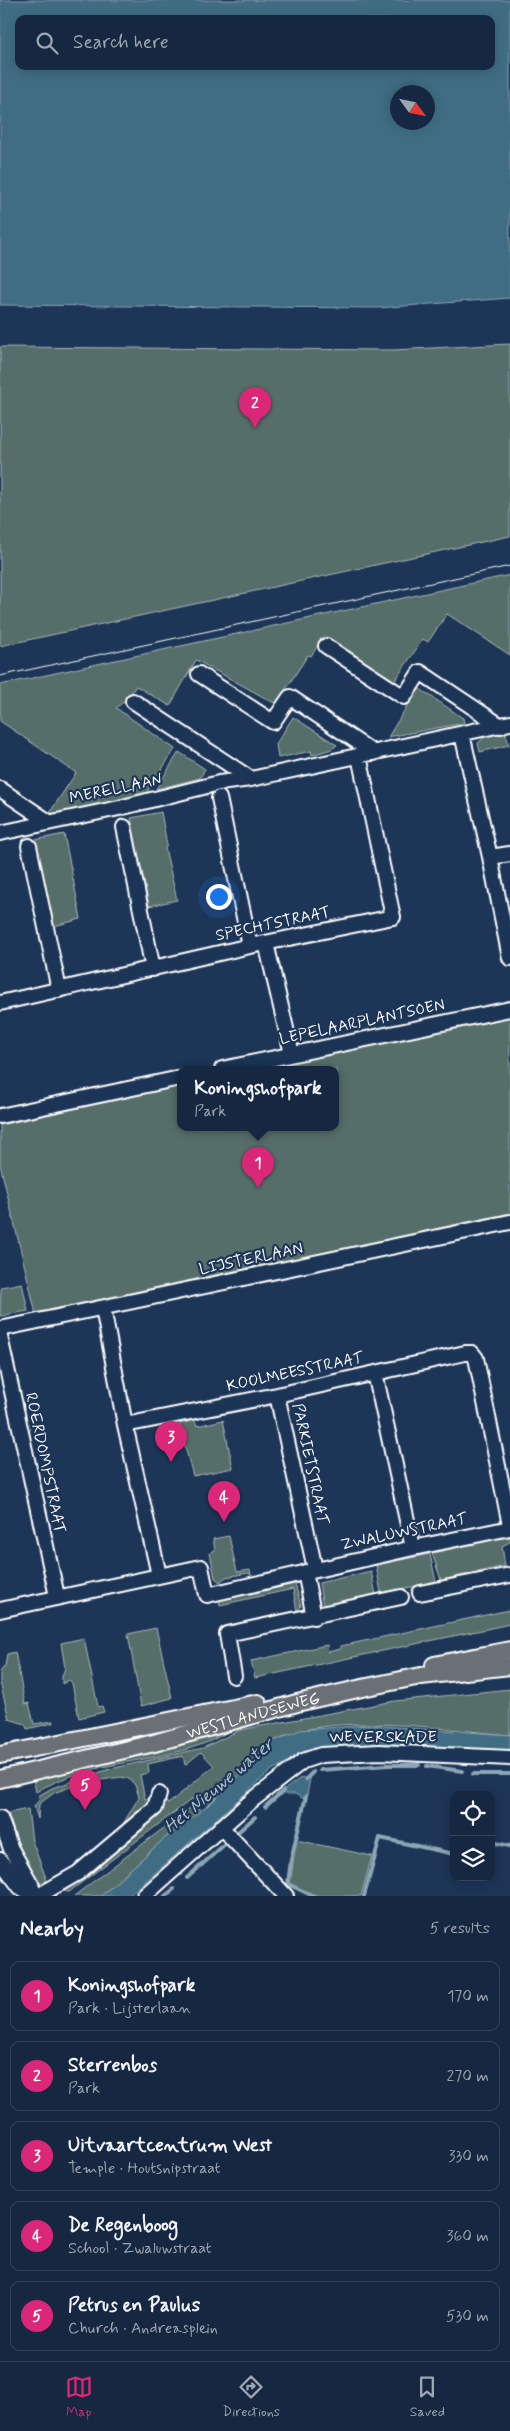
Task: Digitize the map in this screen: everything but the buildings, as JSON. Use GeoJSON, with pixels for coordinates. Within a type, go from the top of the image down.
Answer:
{"type":"FeatureCollection","features":[{"type":"Feature","properties":{"kind":"main road","name":"WESTLANDSEWEG"},"geometry":{"type":"LineString","coordinates":[[0,1755],[510,1650]]}},
{"type":"Feature","properties":{"kind":"main road","name":"WESTLANDSEWEG"},"geometry":{"type":"LineString","coordinates":[[0,1779],[154,1743],[297,1703],[362,1688],[422,1676],[510,1666]]}},
{"type":"Feature","properties":{"kind":"street","name":"MERELLAAN"},"geometry":{"type":"LineString","coordinates":[[326,646],[404,697],[420,672],[505,725]]}},
{"type":"Feature","properties":{"kind":"street"},"geometry":{"type":"LineString","coordinates":[[199,674],[273,722],[290,697],[374,753]]}},
{"type":"Feature","properties":{"kind":"street"},"geometry":{"type":"LineString","coordinates":[[133,701],[251,779]]}},
{"type":"Feature","properties":{"kind":"street","name":"MERELLAAN"},"geometry":{"type":"LineString","coordinates":[[0,833],[219,783],[251,779],[505,725]]}},
{"type":"Feature","properties":{"kind":"street"},"geometry":{"type":"LineString","coordinates":[[462,734],[490,857],[510,958]]}},
{"type":"Feature","properties":{"kind":"street","name":"SPECHTSTRAAT"},"geometry":{"type":"LineString","coordinates":[[0,1004],[250,946],[393,917],[359,756]]}},
{"type":"Feature","properties":{"kind":"street"},"geometry":{"type":"LineString","coordinates":[[0,789],[49,822]]}},
{"type":"Feature","properties":{"kind":"street"},"geometry":{"type":"LineString","coordinates":[[219,798],[250,946]]}},
{"type":"Feature","properties":{"kind":"street"},"geometry":{"type":"LineString","coordinates":[[124,827],[154,969]]}},
{"type":"Feature","properties":{"kind":"street"},"geometry":{"type":"LineString","coordinates":[[29,846],[58,990]]}},
{"type":"Feature","properties":{"kind":"street"},"geometry":{"type":"LineString","coordinates":[[490,857],[510,854]]}},
{"type":"Feature","properties":{"kind":"street"},"geometry":{"type":"LineString","coordinates":[[266,943],[292,1054]]}},
{"type":"Feature","properties":{"kind":"street","name":"LEPELAARPLANTSOEN"},"geometry":{"type":"LineString","coordinates":[[236,1066],[510,1009]]}},
{"type":"Feature","properties":{"kind":"street"},"geometry":{"type":"LineString","coordinates":[[0,1116],[177,1079]]}},
{"type":"Feature","properties":{"kind":"street","name":"LIJSTERLAAN"},"geometry":{"type":"LineString","coordinates":[[0,1329],[510,1222]]}},
{"type":"Feature","properties":{"kind":"street"},"geometry":{"type":"LineString","coordinates":[[0,1610],[159,1575],[125,1425],[104,1308]]}},
{"type":"Feature","properties":{"kind":"street","name":"ROERDOMPSTRAAT"},"geometry":{"type":"LineString","coordinates":[[0,1337],[57,1596]]}},
{"type":"Feature","properties":{"kind":"street","name":"KOOLMEESSTRAAT"},"geometry":{"type":"LineString","coordinates":[[125,1425],[277,1395],[472,1353],[476,1358],[510,1527]]}},
{"type":"Feature","properties":{"kind":"street"},"geometry":{"type":"LineString","coordinates":[[375,1373],[413,1548]]}},
{"type":"Feature","properties":{"kind":"street","name":"PARKIETSTRAAT"},"geometry":{"type":"LineString","coordinates":[[277,1395],[310,1571]]}},
{"type":"Feature","properties":{"kind":"street","name":"ZWALUWSTRAAT"},"geometry":{"type":"LineString","coordinates":[[159,1575],[201,1567],[207,1595],[510,1527]]}},
{"type":"Feature","properties":{"kind":"street"},"geometry":{"type":"LineString","coordinates":[[310,1571],[314,1617]]}},
{"type":"Feature","properties":{"kind":"street"},"geometry":{"type":"LineString","coordinates":[[420,1593],[510,1574]]}},
{"type":"Feature","properties":{"kind":"street"},"geometry":{"type":"LineString","coordinates":[[234,1676],[227,1634],[402,1597]]}},
{"type":"Feature","properties":{"kind":"street","name":"WEVERSKADE"},"geometry":{"type":"LineString","coordinates":[[144,1896],[221,1827],[280,1777],[303,1761],[321,1755],[413,1752],[510,1758]]}},
{"type":"Feature","properties":{"kind":"street"},"geometry":{"type":"LineString","coordinates":[[35,1896],[78,1873],[155,1808],[160,1794]]}},
{"type":"Feature","properties":{"kind":"street"},"geometry":{"type":"LineString","coordinates":[[0,1818],[11,1849],[31,1884],[35,1896]]}},
{"type":"Feature","properties":{"kind":"street"},"geometry":{"type":"LineString","coordinates":[[221,1827],[286,1896]]}},
{"type":"Feature","properties":{"kind":"street"},"geometry":{"type":"LineString","coordinates":[[0,1860],[20,1887],[35,1896]]}},
{"type":"Feature","properties":{"kind":"green space"},"geometry":{"type":"Polygon","coordinates":[[[510,344],[510,536],[0,646],[0,347],[393,350],[510,344]]]}},
{"type":"Feature","properties":{"kind":"green space"},"geometry":{"type":"Polygon","coordinates":[[[510,575],[510,655],[447,614],[428,642],[423,639],[394,682],[323,638],[311,656],[308,655],[276,704],[196,660],[170,706],[136,686],[128,698],[116,708],[175,749],[145,795],[48,815],[76,773],[0,721],[0,685],[510,575]]]}},
{"type":"Feature","properties":{"kind":"green space"},"geometry":{"type":"Polygon","coordinates":[[[420,689],[463,718],[464,723],[388,737],[417,690],[420,689]]]}},
{"type":"Feature","properties":{"kind":"green space"},"geometry":{"type":"Polygon","coordinates":[[[293,717],[337,745],[332,749],[312,755],[311,751],[278,758],[276,744],[293,717]]]}},
{"type":"Feature","properties":{"kind":"green space"},"geometry":{"type":"Polygon","coordinates":[[[505,731],[509,745],[480,752],[478,743],[486,736],[505,731]]]}},
{"type":"Feature","properties":{"kind":"green space"},"geometry":{"type":"Polygon","coordinates":[[[179,752],[205,769],[200,778],[156,789],[179,752]]]}},
{"type":"Feature","properties":{"kind":"green space"},"geometry":{"type":"Polygon","coordinates":[[[161,812],[167,845],[165,848],[177,900],[149,906],[131,818],[161,812]]]}},
{"type":"Feature","properties":{"kind":"green space"},"geometry":{"type":"Polygon","coordinates":[[[64,834],[81,919],[54,926],[35,840],[64,834]]]}},
{"type":"Feature","properties":{"kind":"green space"},"geometry":{"type":"Polygon","coordinates":[[[510,1016],[510,1213],[36,1314],[0,1164],[0,1125],[177,1087],[177,1131],[339,1131],[339,1066],[275,1066],[510,1016]]]}},
{"type":"Feature","properties":{"kind":"green space"},"geometry":{"type":"Polygon","coordinates":[[[22,1283],[28,1311],[0,1316],[1,1287],[22,1283]]]}},
{"type":"Feature","properties":{"kind":"green space"},"geometry":{"type":"Polygon","coordinates":[[[195,1420],[197,1426],[223,1420],[233,1468],[193,1476],[179,1424],[195,1420]]]}},
{"type":"Feature","properties":{"kind":"green space"},"geometry":{"type":"Polygon","coordinates":[[[229,1536],[237,1572],[250,1570],[251,1575],[248,1573],[226,1577],[220,1582],[215,1578],[210,1553],[215,1550],[213,1539],[229,1536]]]}},
{"type":"Feature","properties":{"kind":"green space"},"geometry":{"type":"Polygon","coordinates":[[[510,1536],[510,1542],[502,1546],[505,1566],[441,1580],[432,1553],[510,1536]]]}},
{"type":"Feature","properties":{"kind":"green space"},"geometry":{"type":"Polygon","coordinates":[[[430,1554],[436,1582],[381,1593],[376,1565],[430,1554]]]}},
{"type":"Feature","properties":{"kind":"green space"},"geometry":{"type":"Polygon","coordinates":[[[371,1571],[376,1595],[323,1607],[319,1583],[371,1571]]]}},
{"type":"Feature","properties":{"kind":"green space"},"geometry":{"type":"Polygon","coordinates":[[[295,1584],[301,1606],[297,1611],[293,1589],[220,1605],[219,1600],[295,1584]]]}},
{"type":"Feature","properties":{"kind":"green space"},"geometry":{"type":"Polygon","coordinates":[[[509,1610],[510,1624],[255,1678],[251,1661],[327,1645],[328,1652],[341,1649],[341,1646],[509,1610]]]}},
{"type":"Feature","properties":{"kind":"green space"},"geometry":{"type":"Polygon","coordinates":[[[156,1628],[172,1698],[141,1706],[128,1634],[156,1628]]]}},
{"type":"Feature","properties":{"kind":"green space"},"geometry":{"type":"Polygon","coordinates":[[[84,1638],[98,1707],[102,1706],[104,1712],[79,1718],[72,1683],[69,1680],[62,1684],[65,1668],[61,1643],[84,1638]]]}},
{"type":"Feature","properties":{"kind":"green space"},"geometry":{"type":"Polygon","coordinates":[[[15,1652],[25,1704],[29,1703],[34,1724],[53,1721],[53,1723],[27,1729],[25,1724],[9,1719],[0,1682],[0,1672],[5,1666],[7,1654],[15,1652]]]}},
{"type":"Feature","properties":{"kind":"green space"},"geometry":{"type":"Polygon","coordinates":[[[510,1689],[510,1735],[389,1724],[356,1724],[325,1726],[297,1732],[274,1741],[207,1806],[199,1799],[192,1799],[69,1892],[59,1890],[163,1798],[168,1804],[214,1766],[201,1752],[185,1765],[183,1756],[148,1764],[149,1773],[140,1775],[145,1799],[154,1797],[149,1808],[146,1805],[123,1824],[139,1797],[135,1785],[129,1779],[121,1777],[81,1783],[54,1793],[39,1804],[38,1819],[34,1806],[40,1799],[38,1796],[52,1788],[110,1769],[203,1748],[240,1730],[395,1701],[510,1689]]]}},
{"type":"Feature","properties":{"kind":"green space"},"geometry":{"type":"Polygon","coordinates":[[[234,1728],[215,1739],[182,1751],[97,1768],[76,1774],[36,1792],[33,1778],[234,1728]]]}},
{"type":"Feature","properties":{"kind":"green space"},"geometry":{"type":"Polygon","coordinates":[[[197,1807],[202,1811],[165,1838],[101,1896],[74,1896],[190,1808],[197,1807]]]}},
{"type":"Feature","properties":{"kind":"green space"},"geometry":{"type":"Polygon","coordinates":[[[28,1809],[32,1841],[47,1882],[36,1883],[17,1840],[8,1813],[28,1809]]]}},
{"type":"Feature","properties":{"kind":"green space"},"geometry":{"type":"Polygon","coordinates":[[[296,1840],[372,1856],[361,1896],[317,1896],[290,1884],[296,1840]]]}},
{"type":"Feature","properties":{"kind":"water"},"geometry":{"type":"Polygon","coordinates":[[[0,0],[510,0],[510,298],[378,308],[0,305],[0,0]]]}},
{"type":"Feature","properties":{"kind":"water"},"geometry":{"type":"Polygon","coordinates":[[[368,1725],[510,1735],[510,1751],[388,1744],[348,1746],[303,1754],[272,1770],[129,1896],[101,1896],[165,1838],[211,1803],[274,1741],[300,1730],[368,1725]]]}},
{"type":"Feature","properties":{"kind":"water"},"geometry":{"type":"Polygon","coordinates":[[[308,1777],[310,1779],[306,1800],[295,1794],[279,1794],[299,1779],[308,1777]]]}},
{"type":"Feature","properties":{"kind":"waterway"},"geometry":{"type":"LineString","coordinates":[[320,1770],[388,1765],[419,1765]]}},
{"type":"Feature","properties":{"kind":"waterway"},"geometry":{"type":"LineString","coordinates":[[427,1766],[462,1771]]}},
{"type":"Feature","properties":{"kind":"waterway"},"geometry":{"type":"LineString","coordinates":[[306,1779],[313,1772]]}},
{"type":"Feature","properties":{"kind":"waterway"},"geometry":{"type":"LineString","coordinates":[[473,1774],[510,1774]]}},
{"type":"Feature","properties":{"kind":"waterway"},"geometry":{"type":"LineString","coordinates":[[265,1807],[283,1791]]}},
{"type":"Feature","properties":{"kind":"waterway"},"geometry":{"type":"LineString","coordinates":[[306,1796],[291,1860],[288,1884],[313,1896]]}},
{"type":"Feature","properties":{"kind":"waterway"},"geometry":{"type":"LineString","coordinates":[[238,1832],[255,1817]]}},
{"type":"Feature","properties":{"kind":"waterway"},"geometry":{"type":"LineString","coordinates":[[364,1896],[380,1838],[450,1853]]}},
{"type":"Feature","properties":{"kind":"waterway"},"geometry":{"type":"LineString","coordinates":[[495,1843],[510,1846]]}},
{"type":"Feature","properties":{"kind":"waterway"},"geometry":{"type":"LineString","coordinates":[[187,1878],[225,1844]]}},
{"type":"Feature","properties":{"kind":"waterway"},"geometry":{"type":"LineString","coordinates":[[165,1896],[174,1889]]}},
{"type":"Feature","properties":{"kind":"tram line"},"geometry":{"type":"LineString","coordinates":[[0,676],[510,566]]}},
{"type":"Feature","properties":{"kind":"place","name":"Sterrenbos"},"geometry":{"type":"Point","coordinates":[255,428]}},
{"type":"Feature","properties":{"kind":"place","name":"Koningshofpark"},"geometry":{"type":"Point","coordinates":[258,1188]}},
{"type":"Feature","properties":{"kind":"place","name":"Uitvaartcentrum West"},"geometry":{"type":"Point","coordinates":[171,1462]}},
{"type":"Feature","properties":{"kind":"place","name":"De Regenboog"},"geometry":{"type":"Point","coordinates":[224,1522]}},
{"type":"Feature","properties":{"kind":"place","name":"Petrus en Paulus"},"geometry":{"type":"Point","coordinates":[85,1810]}},
{"type":"Feature","properties":{"kind":"water label","name":"Het Nieuwe water"},"geometry":{"type":"Point","coordinates":[219,1786]}}]}
